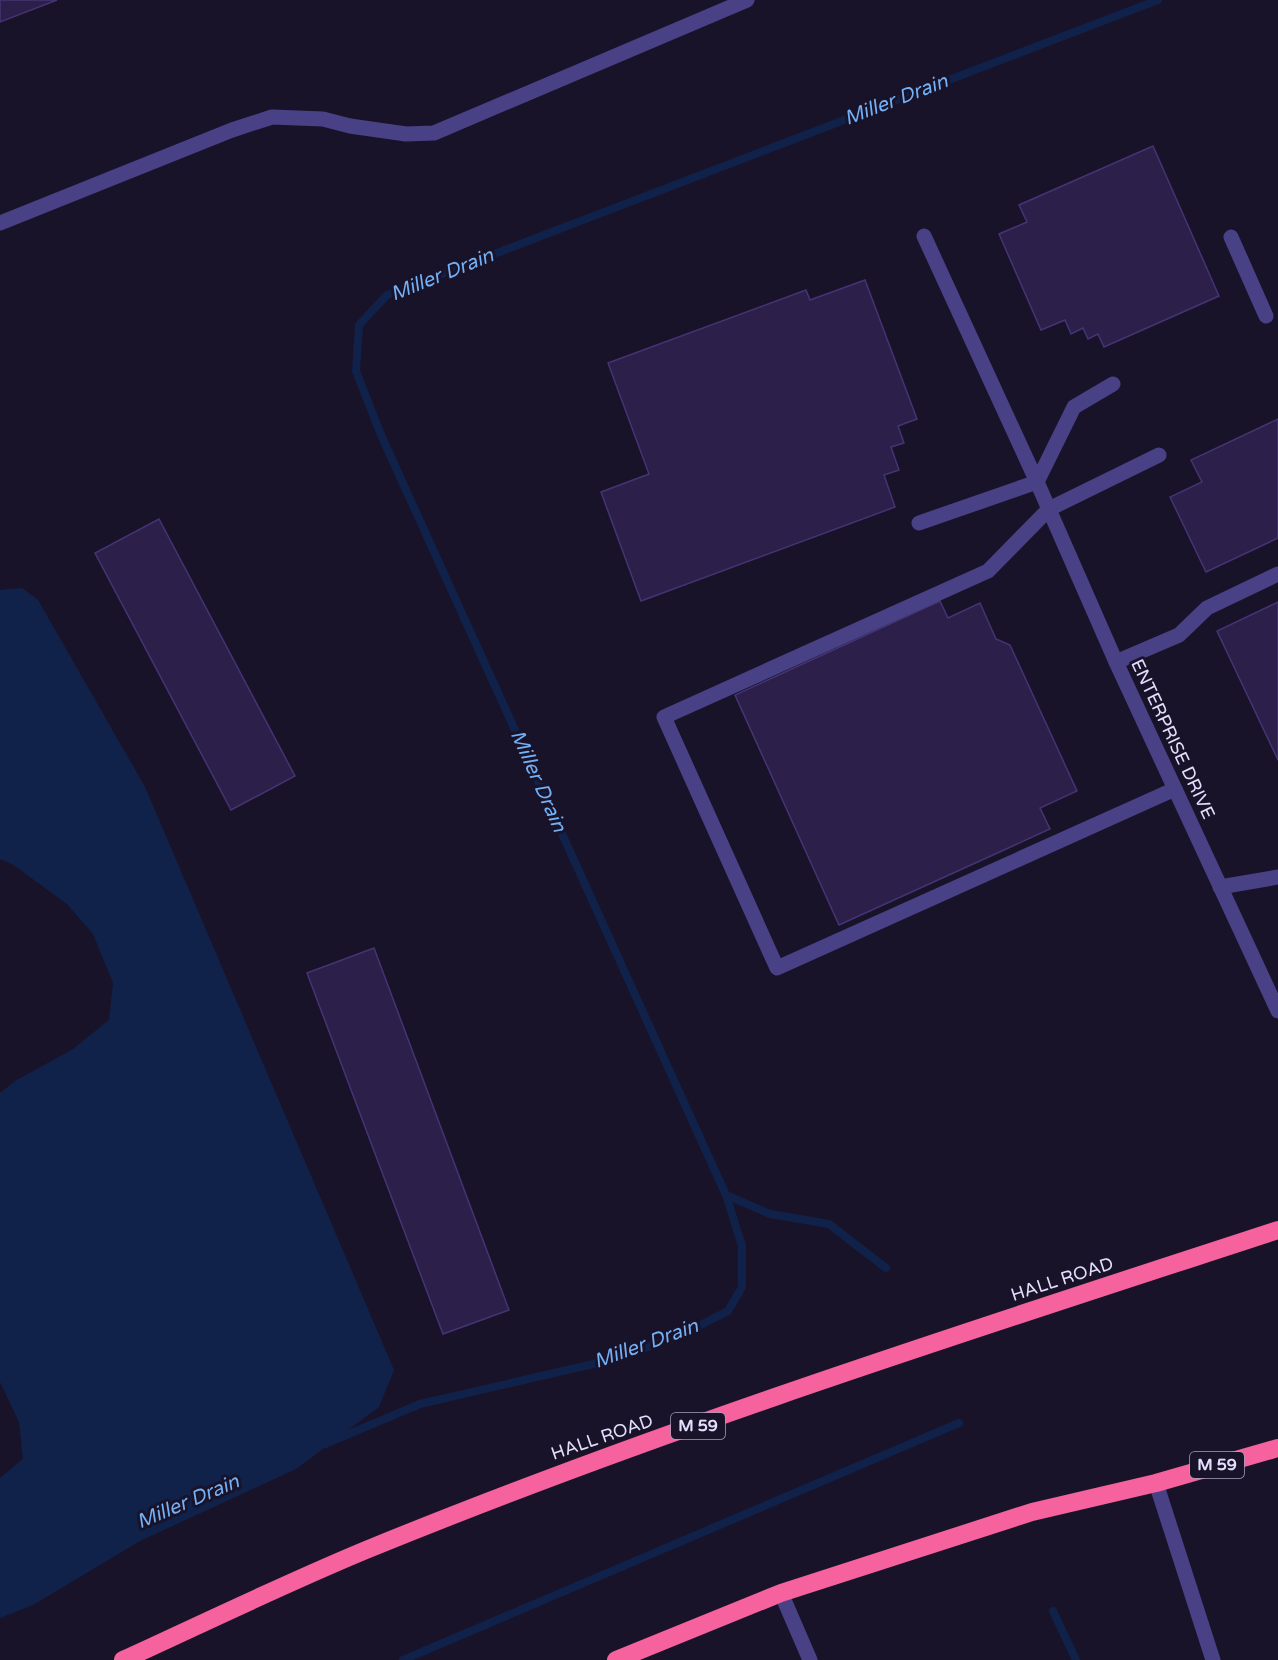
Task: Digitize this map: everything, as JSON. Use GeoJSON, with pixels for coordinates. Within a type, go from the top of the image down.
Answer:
{"type":"FeatureCollection","features":[{"type":"Feature","properties":{"kind":"highway","name":"HALL ROAD"},"geometry":{"type":"LineString","coordinates":[[123,1660],[363,1551],[555,1476],[957,1335],[1278,1230]]}},
{"type":"Feature","properties":{"kind":"highway","name":"M 59"},"geometry":{"type":"LineString","coordinates":[[616,1660],[781,1593],[1032,1512],[1156,1483],[1278,1448]]}},
{"type":"Feature","properties":{"kind":"street"},"geometry":{"type":"LineString","coordinates":[[0,223],[272,117],[323,119],[350,126],[406,134],[434,133],[747,0]]}},
{"type":"Feature","properties":{"kind":"street","name":"ENTERPRISE DRIVE"},"geometry":{"type":"LineString","coordinates":[[924,236],[1220,887],[1274,988],[1278,1011]]}},
{"type":"Feature","properties":{"kind":"street"},"geometry":{"type":"LineString","coordinates":[[1231,237],[1266,316]]}},
{"type":"Feature","properties":{"kind":"street"},"geometry":{"type":"LineString","coordinates":[[919,523],[1037,482],[1074,408],[1113,384]]}},
{"type":"Feature","properties":{"kind":"street"},"geometry":{"type":"LineString","coordinates":[[1159,455],[1049,509],[988,571],[664,717],[777,968],[1175,789]]}},
{"type":"Feature","properties":{"kind":"street"},"geometry":{"type":"LineString","coordinates":[[1116,662],[1179,635],[1207,608],[1278,574]]}},
{"type":"Feature","properties":{"kind":"street"},"geometry":{"type":"LineString","coordinates":[[1220,887],[1278,877]]}},
{"type":"Feature","properties":{"kind":"street"},"geometry":{"type":"LineString","coordinates":[[1156,1483],[1213,1660]]}},
{"type":"Feature","properties":{"kind":"street"},"geometry":{"type":"LineString","coordinates":[[781,1593],[810,1660]]}},
{"type":"Feature","properties":{"kind":"water"},"geometry":{"type":"Polygon","coordinates":[[[22,588],[38,600],[145,787],[394,1370],[379,1407],[296,1469],[140,1541],[33,1605],[0,1618],[0,1478],[23,1459],[19,1422],[0,1382],[0,1093],[15,1081],[73,1049],[109,1020],[113,983],[93,934],[67,904],[12,864],[0,859],[0,590],[22,588]]]}},
{"type":"Feature","properties":{"kind":"building"},"geometry":{"type":"Polygon","coordinates":[[[0,0],[57,0],[0,22],[0,0]]]}},
{"type":"Feature","properties":{"kind":"building"},"geometry":{"type":"Polygon","coordinates":[[[1153,146],[1219,296],[1104,347],[1098,334],[1088,339],[1083,328],[1071,334],[1065,320],[1041,330],[999,234],[1027,222],[1019,205],[1153,146]]]}},
{"type":"Feature","properties":{"kind":"building"},"geometry":{"type":"Polygon","coordinates":[[[865,280],[917,419],[898,426],[904,443],[891,447],[899,470],[884,475],[895,507],[641,601],[601,492],[649,474],[608,363],[806,290],[810,300],[865,280]]]}},
{"type":"Feature","properties":{"kind":"building"},"geometry":{"type":"Polygon","coordinates":[[[1278,419],[1278,538],[1206,572],[1170,497],[1202,482],[1191,460],[1278,419]]]}},
{"type":"Feature","properties":{"kind":"building"},"geometry":{"type":"Polygon","coordinates":[[[159,519],[295,776],[231,810],[95,553],[159,519]]]}},
{"type":"Feature","properties":{"kind":"building"},"geometry":{"type":"Polygon","coordinates":[[[940,601],[948,618],[980,603],[996,639],[1010,645],[1077,791],[1040,808],[1050,829],[839,925],[735,695],[940,601]]]}},
{"type":"Feature","properties":{"kind":"building"},"geometry":{"type":"Polygon","coordinates":[[[1278,602],[1278,760],[1217,631],[1278,602]]]}},
{"type":"Feature","properties":{"kind":"building"},"geometry":{"type":"Polygon","coordinates":[[[374,948],[509,1310],[443,1334],[307,973],[374,948]]]}},
{"type":"Feature","properties":{"kind":"waterway","name":"Miller Drain"},"geometry":{"type":"LineString","coordinates":[[325,1444],[420,1404],[615,1359],[681,1335],[728,1311],[742,1287],[742,1246],[726,1195],[381,435],[356,371],[359,325],[387,295],[1158,0]]}},
{"type":"Feature","properties":{"kind":"waterway"},"geometry":{"type":"LineString","coordinates":[[726,1195],[770,1214],[829,1224],[886,1268]]}},
{"type":"Feature","properties":{"kind":"waterway"},"geometry":{"type":"LineString","coordinates":[[403,1660],[959,1423]]}},
{"type":"Feature","properties":{"kind":"waterway"},"geometry":{"type":"LineString","coordinates":[[1053,1611],[1076,1660]]}}]}
